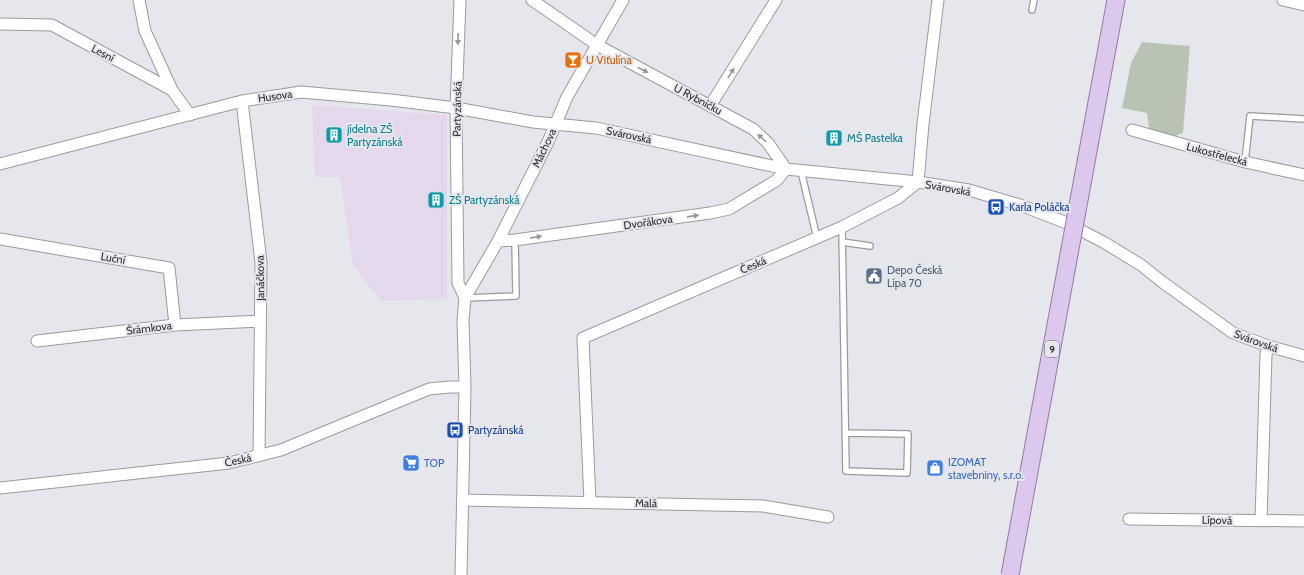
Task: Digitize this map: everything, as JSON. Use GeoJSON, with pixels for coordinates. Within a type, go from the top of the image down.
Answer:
{"type":"FeatureCollection","features":[{"type":"Feature","properties":{"kind":"main road","name":"9"},"geometry":{"type":"LineString","coordinates":[[1010,575],[1116,0]]}},
{"type":"Feature","properties":{"kind":"street"},"geometry":{"type":"LineString","coordinates":[[139,0],[145,31],[172,90]]}},
{"type":"Feature","properties":{"kind":"street","name":"Partyzánská"},"geometry":{"type":"LineString","coordinates":[[460,0],[456,108],[458,283],[466,298]]}},
{"type":"Feature","properties":{"kind":"street","name":"U Rybníčku"},"geometry":{"type":"LineString","coordinates":[[532,0],[597,45],[753,129],[768,143],[786,169]]}},
{"type":"Feature","properties":{"kind":"street","name":"Máchova"},"geometry":{"type":"LineString","coordinates":[[466,298],[498,241],[544,149],[567,97],[623,0]]}},
{"type":"Feature","properties":{"kind":"street"},"geometry":{"type":"LineString","coordinates":[[710,106],[776,0]]}},
{"type":"Feature","properties":{"kind":"street"},"geometry":{"type":"LineString","coordinates":[[918,182],[922,124],[938,0]]}},
{"type":"Feature","properties":{"kind":"street"},"geometry":{"type":"LineString","coordinates":[[1283,0],[1304,6]]}},
{"type":"Feature","properties":{"kind":"street","name":"Lesní"},"geometry":{"type":"LineString","coordinates":[[0,24],[52,25],[172,90],[190,115]]}},
{"type":"Feature","properties":{"kind":"street","name":"Husova"},"geometry":{"type":"LineString","coordinates":[[0,164],[242,101],[301,92],[391,100],[456,108],[533,122],[555,124]]}},
{"type":"Feature","properties":{"kind":"street","name":"Janáčkova"},"geometry":{"type":"LineString","coordinates":[[242,101],[261,262],[259,455]]}},
{"type":"Feature","properties":{"kind":"street","name":"Svárovská"},"geometry":{"type":"LineString","coordinates":[[555,124],[596,128],[786,169],[918,182],[969,190],[1020,205],[1067,223],[1105,243],[1141,265],[1161,282],[1233,333],[1268,346],[1304,356]]}},
{"type":"Feature","properties":{"kind":"street","name":"Lukostřelecká"},"geometry":{"type":"LineString","coordinates":[[1132,130],[1245,162],[1304,175]]}},
{"type":"Feature","properties":{"kind":"street","name":"Dvořákova"},"geometry":{"type":"LineString","coordinates":[[498,241],[515,240],[710,213],[729,208],[777,180],[786,169]]}},
{"type":"Feature","properties":{"kind":"street","name":"Česká"},"geometry":{"type":"LineString","coordinates":[[590,502],[583,338],[842,227],[898,198],[918,182]]}},
{"type":"Feature","properties":{"kind":"street","name":"Luční"},"geometry":{"type":"LineString","coordinates":[[0,239],[169,268],[176,325]]}},
{"type":"Feature","properties":{"kind":"street"},"geometry":{"type":"LineString","coordinates":[[461,575],[465,387],[463,320],[466,298]]}},
{"type":"Feature","properties":{"kind":"street","name":"Šrámkova"},"geometry":{"type":"LineString","coordinates":[[38,341],[176,325],[260,321]]}},
{"type":"Feature","properties":{"kind":"street"},"geometry":{"type":"LineString","coordinates":[[1261,520],[1266,355],[1268,346]]}},
{"type":"Feature","properties":{"kind":"street","name":"Česká"},"geometry":{"type":"LineString","coordinates":[[0,488],[229,463],[281,450],[429,389],[465,387]]}},
{"type":"Feature","properties":{"kind":"street","name":"Malá"},"geometry":{"type":"LineString","coordinates":[[463,500],[763,506],[828,516]]}},
{"type":"Feature","properties":{"kind":"street","name":"Lípová"},"geometry":{"type":"LineString","coordinates":[[1129,519],[1304,521]]}},
{"type":"Feature","properties":{"kind":"lane"},"geometry":{"type":"LineString","coordinates":[[1032,10],[1034,0]]}},
{"type":"Feature","properties":{"kind":"lane"},"geometry":{"type":"LineString","coordinates":[[1245,162],[1250,116],[1304,119]]}},
{"type":"Feature","properties":{"kind":"lane"},"geometry":{"type":"LineString","coordinates":[[801,170],[818,238]]}},
{"type":"Feature","properties":{"kind":"lane"},"geometry":{"type":"LineString","coordinates":[[842,227],[846,471],[907,473],[908,434],[846,433]]}},
{"type":"Feature","properties":{"kind":"lane"},"geometry":{"type":"LineString","coordinates":[[466,298],[516,296],[515,240]]}},
{"type":"Feature","properties":{"kind":"lane"},"geometry":{"type":"LineString","coordinates":[[842,242],[870,246]]}},
{"type":"Feature","properties":{"kind":"shaded area"},"geometry":{"type":"Polygon","coordinates":[[[312,105],[447,115],[447,299],[381,301],[353,265],[340,177],[315,177],[312,105]]]}},
{"type":"Feature","properties":{"kind":"green space"},"geometry":{"type":"Polygon","coordinates":[[[1142,42],[1190,46],[1183,133],[1175,136],[1149,129],[1147,113],[1122,108],[1131,63],[1142,42]]]}},
{"type":"Feature","properties":{"kind":"place","name":"U Viťulína"},"geometry":{"type":"Point","coordinates":[573,60]}},
{"type":"Feature","properties":{"kind":"place","name":"jídelna ZŠ Partyzánská"},"geometry":{"type":"Point","coordinates":[334,135]}},
{"type":"Feature","properties":{"kind":"place","name":"MŠ Pastelka"},"geometry":{"type":"Point","coordinates":[834,138]}},
{"type":"Feature","properties":{"kind":"place","name":"ZŠ Partyzánská"},"geometry":{"type":"Point","coordinates":[436,200]}},
{"type":"Feature","properties":{"kind":"place","name":"Karla Poláčka"},"geometry":{"type":"Point","coordinates":[996,207]}},
{"type":"Feature","properties":{"kind":"place","name":"Depo Česká Lípa 70"},"geometry":{"type":"Point","coordinates":[874,276]}},
{"type":"Feature","properties":{"kind":"place","name":"Partyzánská"},"geometry":{"type":"Point","coordinates":[455,430]}},
{"type":"Feature","properties":{"kind":"place","name":"TOP"},"geometry":{"type":"Point","coordinates":[411,463]}},
{"type":"Feature","properties":{"kind":"place","name":"IZOMAT stavebniny, s.r.o."},"geometry":{"type":"Point","coordinates":[935,468]}}]}
